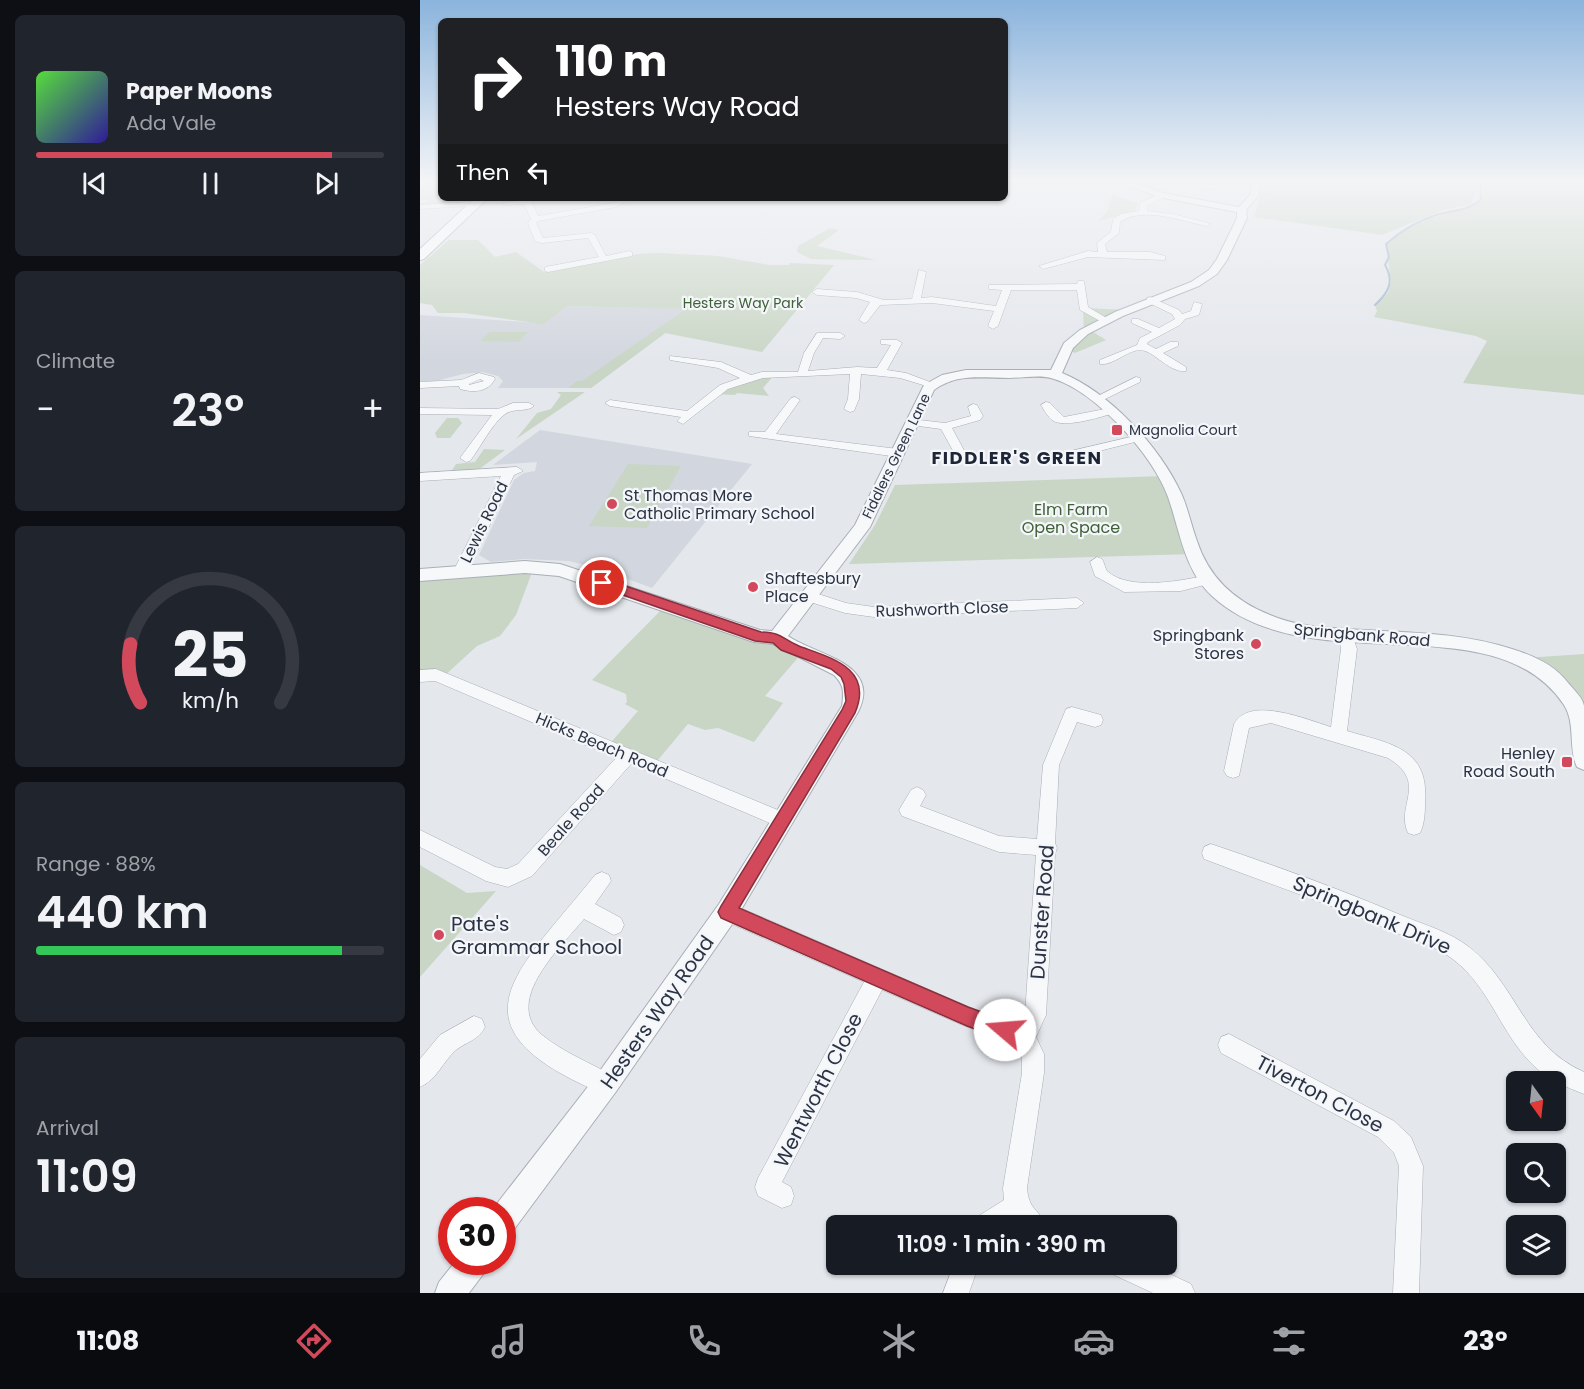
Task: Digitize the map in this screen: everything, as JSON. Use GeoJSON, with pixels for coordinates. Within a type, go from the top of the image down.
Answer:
{"type":"FeatureCollection","features":[{"type":"Feature","properties":{"kind":"main road"},"geometry":{"type":"LineString","coordinates":[[420,256],[435,240]]}},
{"type":"Feature","properties":{"kind":"street"},"geometry":{"type":"LineString","coordinates":[[594,240],[604,259]]}},
{"type":"Feature","properties":{"kind":"street"},"geometry":{"type":"LineString","coordinates":[[1103,254],[1101,243],[1105,240]]}},
{"type":"Feature","properties":{"kind":"street"},"geometry":{"type":"LineString","coordinates":[[1055,374],[1068,346],[1084,332],[1150,300],[1187,288],[1213,272],[1220,264],[1231,240]]}},
{"type":"Feature","properties":{"kind":"street"},"geometry":{"type":"LineString","coordinates":[[548,269],[629,254]]}},
{"type":"Feature","properties":{"kind":"street"},"geometry":{"type":"LineString","coordinates":[[1043,266],[1081,255],[1103,254],[1162,258]]}},
{"type":"Feature","properties":{"kind":"street"},"geometry":{"type":"LineString","coordinates":[[916,300],[922,272]]}},
{"type":"Feature","properties":{"kind":"street"},"geometry":{"type":"LineString","coordinates":[[992,287],[1081,285],[1083,308],[1105,320]]}},
{"type":"Feature","properties":{"kind":"street"},"geometry":{"type":"LineString","coordinates":[[993,326],[1007,288]]}},
{"type":"Feature","properties":{"kind":"street"},"geometry":{"type":"LineString","coordinates":[[818,292],[857,295],[878,302],[939,301],[967,307],[998,309]]}},
{"type":"Feature","properties":{"kind":"street"},"geometry":{"type":"LineString","coordinates":[[1150,300],[1180,316],[1196,313],[1197,304]]}},
{"type":"Feature","properties":{"kind":"street"},"geometry":{"type":"LineString","coordinates":[[864,320],[873,304],[878,302]]}},
{"type":"Feature","properties":{"kind":"street"},"geometry":{"type":"LineString","coordinates":[[1143,347],[1143,340],[1177,323],[1180,316]]}},
{"type":"Feature","properties":{"kind":"street"},"geometry":{"type":"LineString","coordinates":[[1135,321],[1160,332]]}},
{"type":"Feature","properties":{"kind":"street"},"geometry":{"type":"LineString","coordinates":[[802,375],[809,353],[820,335],[840,336]]}},
{"type":"Feature","properties":{"kind":"street"},"geometry":{"type":"LineString","coordinates":[[881,371],[897,343],[885,342]]}},
{"type":"Feature","properties":{"kind":"street"},"geometry":{"type":"LineString","coordinates":[[1154,354],[1174,344]]}},
{"type":"Feature","properties":{"kind":"street"},"geometry":{"type":"LineString","coordinates":[[1104,362],[1133,348],[1143,347],[1175,368]]}},
{"type":"Feature","properties":{"kind":"street"},"geometry":{"type":"LineString","coordinates":[[674,358],[729,367],[748,378]]}},
{"type":"Feature","properties":{"kind":"street"},"geometry":{"type":"LineString","coordinates":[[850,409],[855,396],[853,379],[857,370]]}},
{"type":"Feature","properties":{"kind":"street"},"geometry":{"type":"LineString","coordinates":[[610,403],[685,418],[724,387],[748,378],[769,374],[802,375],[857,370],[881,371],[933,384]]}},
{"type":"Feature","properties":{"kind":"street","name":"Fiddlers Green Lane"},"geometry":{"type":"LineString","coordinates":[[777,638],[862,527],[911,422],[933,384],[962,374],[1055,374]]}},
{"type":"Feature","properties":{"kind":"street","name":"Springbank Road"},"geometry":{"type":"LineString","coordinates":[[1055,374],[1083,386],[1099,398],[1135,439],[1171,487],[1196,563],[1207,580],[1229,601],[1270,623],[1302,632],[1488,646],[1524,658],[1547,672],[1570,697],[1578,716],[1584,761]]}},
{"type":"Feature","properties":{"kind":"street"},"geometry":{"type":"LineString","coordinates":[[1099,398],[1136,380]]}},
{"type":"Feature","properties":{"kind":"street"},"geometry":{"type":"LineString","coordinates":[[420,385],[466,386],[451,410]]}},
{"type":"Feature","properties":{"kind":"street"},"geometry":{"type":"LineString","coordinates":[[769,435],[795,400]]}},
{"type":"Feature","properties":{"kind":"street"},"geometry":{"type":"LineString","coordinates":[[612,416],[624,405]]}},
{"type":"Feature","properties":{"kind":"street"},"geometry":{"type":"LineString","coordinates":[[1046,405],[1056,418],[1063,421],[1110,411]]}},
{"type":"Feature","properties":{"kind":"street"},"geometry":{"type":"LineString","coordinates":[[420,411],[500,412],[513,406],[530,406]]}},
{"type":"Feature","properties":{"kind":"street"},"geometry":{"type":"LineString","coordinates":[[911,422],[945,426],[975,420],[977,416],[973,407]]}},
{"type":"Feature","properties":{"kind":"street"},"geometry":{"type":"LineString","coordinates":[[466,458],[500,412]]}},
{"type":"Feature","properties":{"kind":"street"},"geometry":{"type":"LineString","coordinates":[[945,426],[960,454]]}},
{"type":"Feature","properties":{"kind":"street"},"geometry":{"type":"LineString","coordinates":[[753,434],[898,453]]}},
{"type":"Feature","properties":{"kind":"street"},"geometry":{"type":"LineString","coordinates":[[1075,453],[1135,439]]}},
{"type":"Feature","properties":{"kind":"street","name":"Lewis Road"},"geometry":{"type":"LineString","coordinates":[[420,477],[513,471],[460,572]]}},
{"type":"Feature","properties":{"kind":"street"},"geometry":{"type":"LineString","coordinates":[[1097,562],[1100,573],[1124,587],[1145,594],[1207,580]]}},
{"type":"Feature","properties":{"kind":"street"},"geometry":{"type":"LineString","coordinates":[[420,575],[534,567],[571,572],[760,637],[777,638]]}},
{"type":"Feature","properties":{"kind":"street","name":"Rushworth Close"},"geometry":{"type":"LineString","coordinates":[[809,596],[845,608],[874,612],[1077,603]]}},
{"type":"Feature","properties":{"kind":"street"},"geometry":{"type":"LineString","coordinates":[[1338,736],[1349,649],[1346,636]]}},
{"type":"Feature","properties":{"kind":"street","name":"Hesters Way Road"},"geometry":{"type":"LineString","coordinates":[[516,1203],[606,1084],[727,912],[848,713],[854,695],[849,678],[841,669],[786,646],[777,638]]}},
{"type":"Feature","properties":{"kind":"street","name":"Hicks Beach Road"},"geometry":{"type":"LineString","coordinates":[[420,676],[436,675],[784,821]]}},
{"type":"Feature","properties":{"kind":"street","name":"Dunster Road"},"geometry":{"type":"LineString","coordinates":[[1024,1038],[1035,1015],[1048,848],[1051,765],[1072,714],[1095,720]]}},
{"type":"Feature","properties":{"kind":"street"},"geometry":{"type":"LineString","coordinates":[[1233,771],[1242,724],[1254,718],[1271,716],[1393,752],[1412,766],[1417,777],[1414,826]]}},
{"type":"Feature","properties":{"kind":"street","name":"Beale Road"},"geometry":{"type":"LineString","coordinates":[[420,838],[493,875],[508,878],[525,870],[542,853],[628,756]]}},
{"type":"Feature","properties":{"kind":"street"},"geometry":{"type":"LineString","coordinates":[[916,795],[908,810],[999,844],[1048,848]]}},
{"type":"Feature","properties":{"kind":"street","name":"Springbank Drive"},"geometry":{"type":"LineString","coordinates":[[1211,853],[1338,897],[1460,952],[1489,980],[1521,1035],[1539,1057],[1561,1074],[1584,1083]]}},
{"type":"Feature","properties":{"kind":"street"},"geometry":{"type":"LineString","coordinates":[[602,881],[530,970],[520,990],[516,1010],[523,1028],[535,1043],[606,1084]]}},
{"type":"Feature","properties":{"kind":"street"},"geometry":{"type":"LineString","coordinates":[[581,907],[614,925]]}},
{"type":"Feature","properties":{"kind":"street"},"geometry":{"type":"LineString","coordinates":[[727,912],[877,978],[1024,1038],[1032,1049],[1034,1060],[1015,1188],[1022,1215]]}},
{"type":"Feature","properties":{"kind":"street","name":"Wentworth Close"},"geometry":{"type":"LineString","coordinates":[[782,1196],[767,1187],[877,978]]}},
{"type":"Feature","properties":{"kind":"street"},"geometry":{"type":"LineString","coordinates":[[420,1076],[448,1043],[474,1027]]}},
{"type":"Feature","properties":{"kind":"street","name":"Tiverton Close"},"geometry":{"type":"LineString","coordinates":[[1229,1045],[1386,1129],[1400,1140],[1411,1166],[1406,1293]]}},
{"type":"Feature","properties":{"kind":"street"},"geometry":{"type":"LineString","coordinates":[[1003,1215],[1018,1205]]}},
{"type":"Feature","properties":{"kind":"street"},"geometry":{"type":"LineString","coordinates":[[450,1293],[463,1275]]}},
{"type":"Feature","properties":{"kind":"street"},"geometry":{"type":"LineString","coordinates":[[956,1293],[963,1275]]}},
{"type":"Feature","properties":{"kind":"street"},"geometry":{"type":"LineString","coordinates":[[1143,1275],[1182,1293]]}},
{"type":"Feature","properties":{"kind":"shaded area"},"geometry":{"type":"Polygon","coordinates":[[[567,306],[698,309],[591,388],[498,388],[503,381],[498,376],[483,372],[436,381],[420,381],[420,315],[542,323],[567,306]]]}},
{"type":"Feature","properties":{"kind":"shaded area","name":"St Thomas More Catholic Primary School"},"geometry":{"type":"Polygon","coordinates":[[[540,430],[752,464],[652,588],[604,570],[569,561],[524,559],[491,562],[479,555],[514,480],[524,473],[535,471],[537,462],[493,465],[540,430]]]}},
{"type":"Feature","properties":{"kind":"green space","name":"Hesters Way Park"},"geometry":{"type":"Polygon","coordinates":[[[449,240],[478,240],[495,257],[516,252],[544,272],[638,254],[658,253],[718,256],[769,265],[789,265],[790,263],[834,265],[762,352],[665,333],[591,388],[568,388],[577,381],[582,381],[686,309],[567,306],[543,324],[464,313],[438,313],[432,305],[420,303],[420,265],[449,240]]]}},
{"type":"Feature","properties":{"kind":"green space"},"geometry":{"type":"Polygon","coordinates":[[[808,240],[825,240],[817,246],[876,260],[811,259],[797,252],[798,246],[808,240]]]}},
{"type":"Feature","properties":{"kind":"green space"},"geometry":{"type":"Polygon","coordinates":[[[1390,240],[1584,240],[1584,395],[1463,383],[1487,341],[1476,336],[1374,317],[1377,311],[1375,305],[1388,293],[1391,282],[1386,244],[1390,240]]]}},
{"type":"Feature","properties":{"kind":"green space"},"geometry":{"type":"Polygon","coordinates":[[[1083,308],[1128,310],[1090,330],[1106,340],[1075,353],[1067,349],[1084,332],[1083,308]]]}},
{"type":"Feature","properties":{"kind":"green space"},"geometry":{"type":"Polygon","coordinates":[[[490,332],[527,332],[519,342],[480,341],[490,332]]]}},
{"type":"Feature","properties":{"kind":"green space"},"geometry":{"type":"Polygon","coordinates":[[[775,374],[763,388],[769,396],[737,393],[735,395],[713,394],[729,384],[775,374]]]}},
{"type":"Feature","properties":{"kind":"green space"},"geometry":{"type":"Polygon","coordinates":[[[557,392],[585,392],[516,439],[537,413],[551,409],[561,395],[557,392]]]}},
{"type":"Feature","properties":{"kind":"green space"},"geometry":{"type":"Polygon","coordinates":[[[447,418],[458,418],[462,423],[450,438],[437,438],[435,433],[447,418]]]}},
{"type":"Feature","properties":{"kind":"green space"},"geometry":{"type":"Polygon","coordinates":[[[484,449],[505,450],[478,470],[451,472],[456,464],[475,462],[484,449]]]}},
{"type":"Feature","properties":{"kind":"green space"},"geometry":{"type":"Polygon","coordinates":[[[628,464],[681,466],[647,528],[589,526],[628,464]]]}},
{"type":"Feature","properties":{"kind":"green space","name":"Elm Farm Open Space"},"geometry":{"type":"Polygon","coordinates":[[[1164,476],[1193,554],[849,564],[875,525],[895,485],[1164,476]]]}},
{"type":"Feature","properties":{"kind":"green space"},"geometry":{"type":"Polygon","coordinates":[[[534,567],[516,615],[500,636],[477,646],[442,678],[420,676],[420,575],[534,567]]]}},
{"type":"Feature","properties":{"kind":"green space"},"geometry":{"type":"Polygon","coordinates":[[[666,605],[802,653],[765,696],[783,703],[754,742],[718,728],[705,730],[688,724],[653,766],[607,747],[638,711],[625,704],[626,694],[592,680],[666,605]]]}},
{"type":"Feature","properties":{"kind":"green space"},"geometry":{"type":"Polygon","coordinates":[[[1584,654],[1584,761],[1578,716],[1524,658],[1584,654]]]}},
{"type":"Feature","properties":{"kind":"green space","name":"Pate's Grammar School"},"geometry":{"type":"Polygon","coordinates":[[[420,865],[467,893],[496,891],[420,977],[420,865]]]}},
{"type":"Feature","properties":{"kind":"waterway"},"geometry":{"type":"LineString","coordinates":[[1375,305],[1389,287],[1390,282],[1385,265],[1389,257],[1386,244],[1391,240]]}},
{"type":"Feature","properties":{"kind":"place","name":"Magnolia Court"},"geometry":{"type":"Point","coordinates":[1117,430]}},
{"type":"Feature","properties":{"kind":"place","name":"St Thomas More Catholic Primary School"},"geometry":{"type":"Point","coordinates":[612,504]}},
{"type":"Feature","properties":{"kind":"place","name":"Shaftesbury Place"},"geometry":{"type":"Point","coordinates":[753,587]}},
{"type":"Feature","properties":{"kind":"place","name":"Springbank Stores"},"geometry":{"type":"Point","coordinates":[1256,644]}},
{"type":"Feature","properties":{"kind":"place","name":"Henley Road South"},"geometry":{"type":"Point","coordinates":[1567,762]}},
{"type":"Feature","properties":{"kind":"place","name":"Pate's Grammar School"},"geometry":{"type":"Point","coordinates":[439,935]}},
{"type":"Feature","properties":{"kind":"district","name":"FIDDLER'S GREEN"},"geometry":{"type":"Point","coordinates":[1017,457]}},
{"type":"Feature","properties":{"kind":"route"},"geometry":{"type":"LineString","coordinates":[[602,583],[760,637],[777,638],[786,646],[836,665],[846,673],[852,684],[854,695],[848,713],[727,912],[967,1017],[1005,1030]]}}]}
